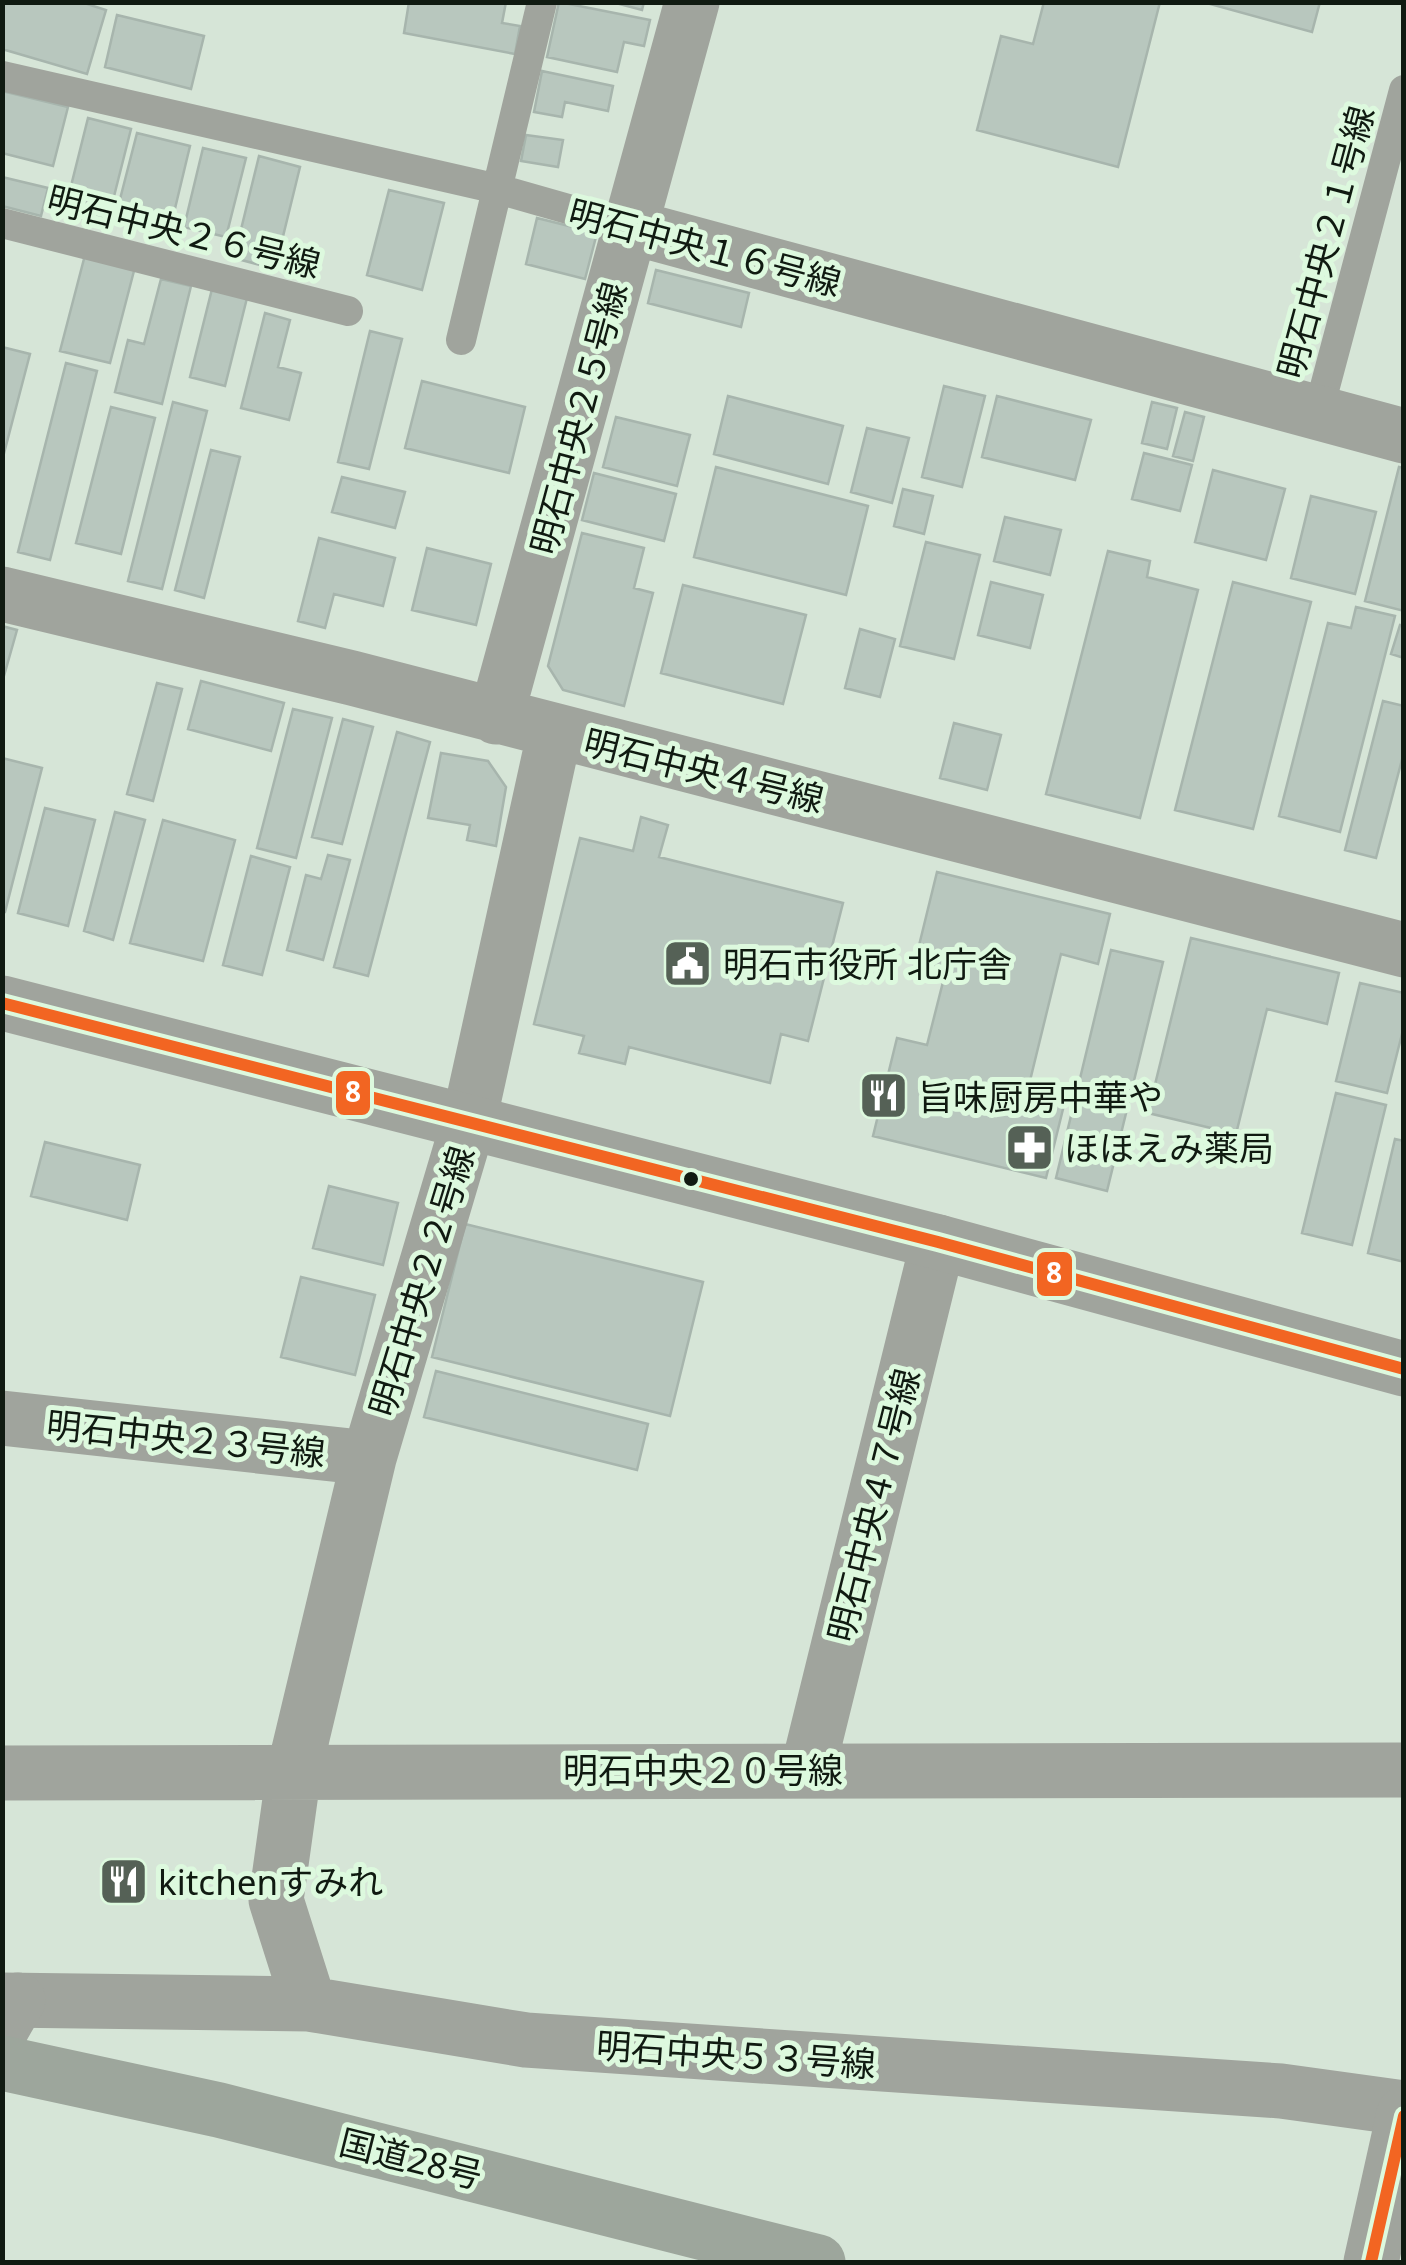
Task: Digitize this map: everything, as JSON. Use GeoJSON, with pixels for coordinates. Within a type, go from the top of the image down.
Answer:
{"type":"FeatureCollection","features":[{"type":"Feature","properties":{"kind":"highway","name":"国道28号"},"geometry":{"type":"LineString","coordinates":[[2,2063],[219,2110],[735,2252],[818,2262]]}},
{"type":"Feature","properties":{"kind":"street","name":"明石中央２５号線"},"geometry":{"type":"LineString","coordinates":[[496,717],[692,2]]}},
{"type":"Feature","properties":{"kind":"street","name":"明石中央１６号線"},"geometry":{"type":"LineString","coordinates":[[631,227],[1404,436]]}},
{"type":"Feature","properties":{"kind":"street","name":"明石中央４号線"},"geometry":{"type":"LineString","coordinates":[[2,594],[554,731],[1404,950]]}},
{"type":"Feature","properties":{"kind":"street","name":"明石中央２２号線"},"geometry":{"type":"LineString","coordinates":[[294,1771],[368,1458],[469,1121],[554,731]]}},
{"type":"Feature","properties":{"kind":"street"},"geometry":{"type":"LineString","coordinates":[[2,1003],[938,1242],[1404,1369]]}},
{"type":"Feature","properties":{"kind":"street","name":"明石中央４７号線"},"geometry":{"type":"LineString","coordinates":[[808,1769],[938,1242]]}},
{"type":"Feature","properties":{"kind":"street","name":"明石中央２３号線"},"geometry":{"type":"LineString","coordinates":[[2,1418],[368,1458]]}},
{"type":"Feature","properties":{"kind":"street","name":"明石中央２０号線"},"geometry":{"type":"LineString","coordinates":[[2,1773],[1404,1770]]}},
{"type":"Feature","properties":{"kind":"street"},"geometry":{"type":"LineString","coordinates":[[294,1771],[276,1900],[308,2004]]}},
{"type":"Feature","properties":{"kind":"street","name":"明石中央５３号線"},"geometry":{"type":"LineString","coordinates":[[8,2009],[308,2004],[526,2040],[1325,2097],[1404,2111]]}},
{"type":"Feature","properties":{"kind":"street"},"geometry":{"type":"LineString","coordinates":[[1371,2262],[1404,2111]]}},
{"type":"Feature","properties":{"kind":"lane"},"geometry":{"type":"LineString","coordinates":[[462,340],[542,2]]}},
{"type":"Feature","properties":{"kind":"lane","name":"明石中央１６号線"},"geometry":{"type":"LineString","coordinates":[[2,76],[498,189],[631,227]]}},
{"type":"Feature","properties":{"kind":"lane","name":"明石中央２１号線"},"geometry":{"type":"LineString","coordinates":[[1318,413],[1404,90]]}},
{"type":"Feature","properties":{"kind":"lane","name":"明石中央２６号線"},"geometry":{"type":"LineString","coordinates":[[2,222],[348,311]]}},
{"type":"Feature","properties":{"kind":"building"},"geometry":{"type":"Polygon","coordinates":[[[2,2],[81,2],[106,10],[87,74],[2,49],[2,2]]]}},
{"type":"Feature","properties":{"kind":"building"},"geometry":{"type":"Polygon","coordinates":[[[409,2],[506,2],[502,23],[520,26],[515,54],[404,33],[409,2]]]}},
{"type":"Feature","properties":{"kind":"building"},"geometry":{"type":"Polygon","coordinates":[[[559,2],[650,20],[644,46],[624,42],[617,72],[547,57],[559,2]]]}},
{"type":"Feature","properties":{"kind":"building"},"geometry":{"type":"Polygon","coordinates":[[[612,2],[644,2],[642,10],[612,2]]]}},
{"type":"Feature","properties":{"kind":"building"},"geometry":{"type":"Polygon","coordinates":[[[1044,2],[1160,2],[1118,167],[977,130],[1001,36],[1033,44],[1044,2]]]}},
{"type":"Feature","properties":{"kind":"building"},"geometry":{"type":"Polygon","coordinates":[[[1203,2],[1320,2],[1312,32],[1203,2]]]}},
{"type":"Feature","properties":{"kind":"building"},"geometry":{"type":"Polygon","coordinates":[[[117,15],[204,36],[191,89],[105,67],[117,15]]]}},
{"type":"Feature","properties":{"kind":"building"},"geometry":{"type":"Polygon","coordinates":[[[542,71],[613,86],[608,111],[565,102],[562,117],[534,112],[542,71]]]}},
{"type":"Feature","properties":{"kind":"building"},"geometry":{"type":"Polygon","coordinates":[[[2,91],[68,107],[53,166],[2,153],[2,91]]]}},
{"type":"Feature","properties":{"kind":"building"},"geometry":{"type":"Polygon","coordinates":[[[88,118],[131,129],[107,224],[64,214],[88,118]]]}},
{"type":"Feature","properties":{"kind":"building"},"geometry":{"type":"Polygon","coordinates":[[[137,133],[190,146],[172,221],[118,207],[137,133]]]}},
{"type":"Feature","properties":{"kind":"building"},"geometry":{"type":"Polygon","coordinates":[[[526,135],[563,140],[558,167],[521,161],[526,135]]]}},
{"type":"Feature","properties":{"kind":"building"},"geometry":{"type":"Polygon","coordinates":[[[203,148],[246,158],[226,237],[184,227],[203,148]]]}},
{"type":"Feature","properties":{"kind":"building"},"geometry":{"type":"Polygon","coordinates":[[[259,156],[300,167],[275,269],[234,258],[259,156]]]}},
{"type":"Feature","properties":{"kind":"building"},"geometry":{"type":"Polygon","coordinates":[[[2,177],[48,188],[41,216],[2,206],[2,177]]]}},
{"type":"Feature","properties":{"kind":"building"},"geometry":{"type":"Polygon","coordinates":[[[389,190],[444,203],[422,290],[367,275],[389,190]]]}},
{"type":"Feature","properties":{"kind":"building"},"geometry":{"type":"Polygon","coordinates":[[[537,218],[597,233],[585,279],[526,264],[537,218]]]}},
{"type":"Feature","properties":{"kind":"building"},"geometry":{"type":"Polygon","coordinates":[[[85,255],[135,267],[110,363],[60,351],[85,255]]]}},
{"type":"Feature","properties":{"kind":"building"},"geometry":{"type":"Polygon","coordinates":[[[656,270],[749,293],[741,327],[648,303],[656,270]]]}},
{"type":"Feature","properties":{"kind":"building"},"geometry":{"type":"Polygon","coordinates":[[[161,279],[191,286],[162,404],[115,392],[128,340],[144,344],[161,279]]]}},
{"type":"Feature","properties":{"kind":"building"},"geometry":{"type":"Polygon","coordinates":[[[212,289],[247,298],[225,386],[190,377],[212,289]]]}},
{"type":"Feature","properties":{"kind":"building"},"geometry":{"type":"Polygon","coordinates":[[[265,313],[290,320],[278,367],[301,373],[289,420],[241,408],[265,313]]]}},
{"type":"Feature","properties":{"kind":"building"},"geometry":{"type":"Polygon","coordinates":[[[370,331],[402,339],[369,469],[338,462],[370,331]]]}},
{"type":"Feature","properties":{"kind":"building"},"geometry":{"type":"Polygon","coordinates":[[[2,347],[30,354],[2,461],[2,347]]]}},
{"type":"Feature","properties":{"kind":"building"},"geometry":{"type":"Polygon","coordinates":[[[66,363],[97,371],[50,560],[18,552],[66,363]]]}},
{"type":"Feature","properties":{"kind":"building"},"geometry":{"type":"Polygon","coordinates":[[[422,381],[525,407],[509,473],[405,448],[422,381]]]}},
{"type":"Feature","properties":{"kind":"building"},"geometry":{"type":"Polygon","coordinates":[[[944,386],[985,396],[962,487],[922,477],[944,386]]]}},
{"type":"Feature","properties":{"kind":"building"},"geometry":{"type":"Polygon","coordinates":[[[728,396],[843,426],[828,484],[714,454],[728,396]]]}},
{"type":"Feature","properties":{"kind":"building"},"geometry":{"type":"Polygon","coordinates":[[[997,396],[1091,420],[1075,480],[982,457],[997,396]]]}},
{"type":"Feature","properties":{"kind":"building"},"geometry":{"type":"Polygon","coordinates":[[[173,402],[207,411],[162,589],[128,581],[173,402]]]}},
{"type":"Feature","properties":{"kind":"building"},"geometry":{"type":"Polygon","coordinates":[[[1152,402],[1177,408],[1167,449],[1142,443],[1152,402]]]}},
{"type":"Feature","properties":{"kind":"building"},"geometry":{"type":"Polygon","coordinates":[[[111,407],[155,418],[121,554],[76,543],[111,407]]]}},
{"type":"Feature","properties":{"kind":"building"},"geometry":{"type":"Polygon","coordinates":[[[1185,412],[1204,417],[1193,461],[1173,456],[1185,412]]]}},
{"type":"Feature","properties":{"kind":"building"},"geometry":{"type":"Polygon","coordinates":[[[616,417],[690,435],[677,486],[603,467],[616,417]]]}},
{"type":"Feature","properties":{"kind":"building"},"geometry":{"type":"Polygon","coordinates":[[[867,428],[909,438],[892,503],[851,492],[867,428]]]}},
{"type":"Feature","properties":{"kind":"building"},"geometry":{"type":"Polygon","coordinates":[[[211,450],[240,457],[204,598],[175,590],[211,450]]]}},
{"type":"Feature","properties":{"kind":"building"},"geometry":{"type":"Polygon","coordinates":[[[1144,453],[1192,465],[1180,511],[1132,499],[1144,453]]]}},
{"type":"Feature","properties":{"kind":"building"},"geometry":{"type":"Polygon","coordinates":[[[716,467],[868,506],[846,595],[694,557],[716,467]]]}},
{"type":"Feature","properties":{"kind":"building"},"geometry":{"type":"Polygon","coordinates":[[[1399,467],[1404,468],[1404,611],[1365,601],[1399,467]]]}},
{"type":"Feature","properties":{"kind":"building"},"geometry":{"type":"Polygon","coordinates":[[[1213,470],[1285,489],[1266,560],[1195,542],[1213,470]]]}},
{"type":"Feature","properties":{"kind":"building"},"geometry":{"type":"Polygon","coordinates":[[[594,473],[676,494],[664,541],[582,520],[594,473]]]}},
{"type":"Feature","properties":{"kind":"building"},"geometry":{"type":"Polygon","coordinates":[[[342,477],[405,492],[395,528],[332,512],[342,477]]]}},
{"type":"Feature","properties":{"kind":"building"},"geometry":{"type":"Polygon","coordinates":[[[903,489],[933,496],[924,534],[894,526],[903,489]]]}},
{"type":"Feature","properties":{"kind":"building"},"geometry":{"type":"Polygon","coordinates":[[[1311,496],[1376,512],[1355,594],[1291,578],[1311,496]]]}},
{"type":"Feature","properties":{"kind":"building"},"geometry":{"type":"Polygon","coordinates":[[[1005,517],[1061,530],[1050,575],[994,561],[1005,517]]]}},
{"type":"Feature","properties":{"kind":"building"},"geometry":{"type":"Polygon","coordinates":[[[582,533],[644,548],[634,588],[653,593],[624,706],[563,690],[548,666],[582,533]]]}},
{"type":"Feature","properties":{"kind":"building"},"geometry":{"type":"Polygon","coordinates":[[[319,538],[395,558],[383,606],[334,594],[325,628],[298,621],[319,538]]]}},
{"type":"Feature","properties":{"kind":"building"},"geometry":{"type":"Polygon","coordinates":[[[926,542],[980,555],[954,659],[900,646],[926,542]]]}},
{"type":"Feature","properties":{"kind":"building"},"geometry":{"type":"Polygon","coordinates":[[[427,548],[491,564],[476,625],[412,610],[427,548]]]}},
{"type":"Feature","properties":{"kind":"building"},"geometry":{"type":"Polygon","coordinates":[[[1108,551],[1150,561],[1147,577],[1198,590],[1140,818],[1046,794],[1108,551]]]}},
{"type":"Feature","properties":{"kind":"building"},"geometry":{"type":"Polygon","coordinates":[[[991,582],[1043,595],[1030,648],[978,635],[991,582]]]}},
{"type":"Feature","properties":{"kind":"building"},"geometry":{"type":"Polygon","coordinates":[[[1233,582],[1311,602],[1253,829],[1175,810],[1233,582]]]}},
{"type":"Feature","properties":{"kind":"building"},"geometry":{"type":"Polygon","coordinates":[[[683,585],[806,615],[783,704],[661,673],[683,585]]]}},
{"type":"Feature","properties":{"kind":"building"},"geometry":{"type":"Polygon","coordinates":[[[1356,607],[1395,616],[1340,832],[1279,816],[1328,623],[1351,628],[1356,607]]]}},
{"type":"Feature","properties":{"kind":"building"},"geometry":{"type":"Polygon","coordinates":[[[1400,625],[1404,626],[1404,658],[1391,654],[1400,625]]]}},
{"type":"Feature","properties":{"kind":"building"},"geometry":{"type":"Polygon","coordinates":[[[2,626],[17,630],[2,683],[2,626]]]}},
{"type":"Feature","properties":{"kind":"building"},"geometry":{"type":"Polygon","coordinates":[[[860,629],[895,639],[880,697],[845,688],[860,629]]]}},
{"type":"Feature","properties":{"kind":"building"},"geometry":{"type":"Polygon","coordinates":[[[201,681],[284,703],[271,751],[188,729],[201,681]]]}},
{"type":"Feature","properties":{"kind":"building"},"geometry":{"type":"Polygon","coordinates":[[[157,683],[182,689],[153,801],[127,794],[157,683]]]}},
{"type":"Feature","properties":{"kind":"building"},"geometry":{"type":"Polygon","coordinates":[[[1383,701],[1404,706],[1404,752],[1376,858],[1345,850],[1383,701]]]}},
{"type":"Feature","properties":{"kind":"building"},"geometry":{"type":"Polygon","coordinates":[[[293,709],[332,718],[296,858],[257,848],[293,709]]]}},
{"type":"Feature","properties":{"kind":"building"},"geometry":{"type":"Polygon","coordinates":[[[343,719],[373,727],[342,844],[312,837],[343,719]]]}},
{"type":"Feature","properties":{"kind":"building"},"geometry":{"type":"Polygon","coordinates":[[[954,723],[1001,735],[987,790],[940,778],[954,723]]]}},
{"type":"Feature","properties":{"kind":"building"},"geometry":{"type":"Polygon","coordinates":[[[397,732],[430,742],[368,976],[334,967],[397,732]]]}},
{"type":"Feature","properties":{"kind":"building"},"geometry":{"type":"Polygon","coordinates":[[[441,753],[488,761],[506,787],[496,846],[467,840],[470,825],[428,818],[441,753]]]}},
{"type":"Feature","properties":{"kind":"building"},"geometry":{"type":"Polygon","coordinates":[[[2,758],[42,768],[5,912],[2,912],[2,758]]]}},
{"type":"Feature","properties":{"kind":"building"},"geometry":{"type":"Polygon","coordinates":[[[45,808],[95,820],[68,926],[18,913],[45,808]]]}},
{"type":"Feature","properties":{"kind":"building"},"geometry":{"type":"Polygon","coordinates":[[[115,812],[145,820],[113,940],[84,931],[115,812]]]}},
{"type":"Feature","properties":{"kind":"building","name":"明石市役所 北庁舎"},"geometry":{"type":"Polygon","coordinates":[[[641,817],[668,825],[659,857],[843,903],[808,1041],[781,1034],[770,1083],[629,1047],[625,1064],[579,1053],[584,1036],[534,1024],[580,838],[633,851],[641,817]]]}},
{"type":"Feature","properties":{"kind":"building"},"geometry":{"type":"Polygon","coordinates":[[[163,820],[235,840],[203,961],[130,943],[163,820]]]}},
{"type":"Feature","properties":{"kind":"building"},"geometry":{"type":"Polygon","coordinates":[[[328,855],[350,860],[323,960],[287,950],[306,875],[321,879],[328,855]]]}},
{"type":"Feature","properties":{"kind":"building"},"geometry":{"type":"Polygon","coordinates":[[[251,856],[290,867],[262,975],[223,965],[251,856]]]}},
{"type":"Feature","properties":{"kind":"building"},"geometry":{"type":"Polygon","coordinates":[[[937,872],[1110,914],[1098,964],[1061,954],[1026,1097],[1064,1105],[1046,1178],[873,1136],[897,1038],[927,1045],[944,978],[913,970],[937,872]]]}},
{"type":"Feature","properties":{"kind":"building"},"geometry":{"type":"Polygon","coordinates":[[[1191,938],[1339,973],[1327,1024],[1267,1009],[1236,1134],[1148,1113],[1191,938]]]}},
{"type":"Feature","properties":{"kind":"building"},"geometry":{"type":"Polygon","coordinates":[[[1111,950],[1163,962],[1107,1191],[1056,1178],[1111,950]]]}},
{"type":"Feature","properties":{"kind":"building"},"geometry":{"type":"Polygon","coordinates":[[[1360,983],[1404,993],[1404,1026],[1387,1093],[1336,1081],[1360,983]]]}},
{"type":"Feature","properties":{"kind":"building"},"geometry":{"type":"Polygon","coordinates":[[[1336,1093],[1386,1105],[1352,1245],[1302,1233],[1336,1093]]]}},
{"type":"Feature","properties":{"kind":"building"},"geometry":{"type":"Polygon","coordinates":[[[1395,1139],[1404,1141],[1404,1262],[1368,1253],[1395,1139]]]}},
{"type":"Feature","properties":{"kind":"building"},"geometry":{"type":"Polygon","coordinates":[[[45,1142],[140,1165],[127,1220],[31,1196],[45,1142]]]}},
{"type":"Feature","properties":{"kind":"building"},"geometry":{"type":"Polygon","coordinates":[[[329,1186],[398,1203],[383,1265],[313,1248],[329,1186]]]}},
{"type":"Feature","properties":{"kind":"building"},"geometry":{"type":"Polygon","coordinates":[[[465,1224],[703,1282],[670,1416],[432,1357],[465,1224]]]}},
{"type":"Feature","properties":{"kind":"building"},"geometry":{"type":"Polygon","coordinates":[[[301,1277],[375,1295],[355,1375],[281,1357],[301,1277]]]}},
{"type":"Feature","properties":{"kind":"building"},"geometry":{"type":"Polygon","coordinates":[[[436,1371],[648,1424],[637,1470],[424,1417],[436,1371]]]}},
{"type":"Feature","properties":{"kind":"transit line","name":"8"},"geometry":{"type":"LineString","coordinates":[[2,1003],[938,1242],[1404,1369]]}},
{"type":"Feature","properties":{"kind":"transit line","name":"8"},"geometry":{"type":"LineString","coordinates":[[1371,2262],[1404,2116]]}},
{"type":"Feature","properties":{"kind":"place","name":"明石市役所 北庁舎"},"geometry":{"type":"Point","coordinates":[688,963]}},
{"type":"Feature","properties":{"kind":"place","name":"旨味厨房中華や"},"geometry":{"type":"Point","coordinates":[883,1096]}},
{"type":"Feature","properties":{"kind":"place","name":"ほほえみ薬局"},"geometry":{"type":"Point","coordinates":[1029,1147]}},
{"type":"Feature","properties":{"kind":"place","name":"kitchenすみれ"},"geometry":{"type":"Point","coordinates":[123,1881]}}]}
